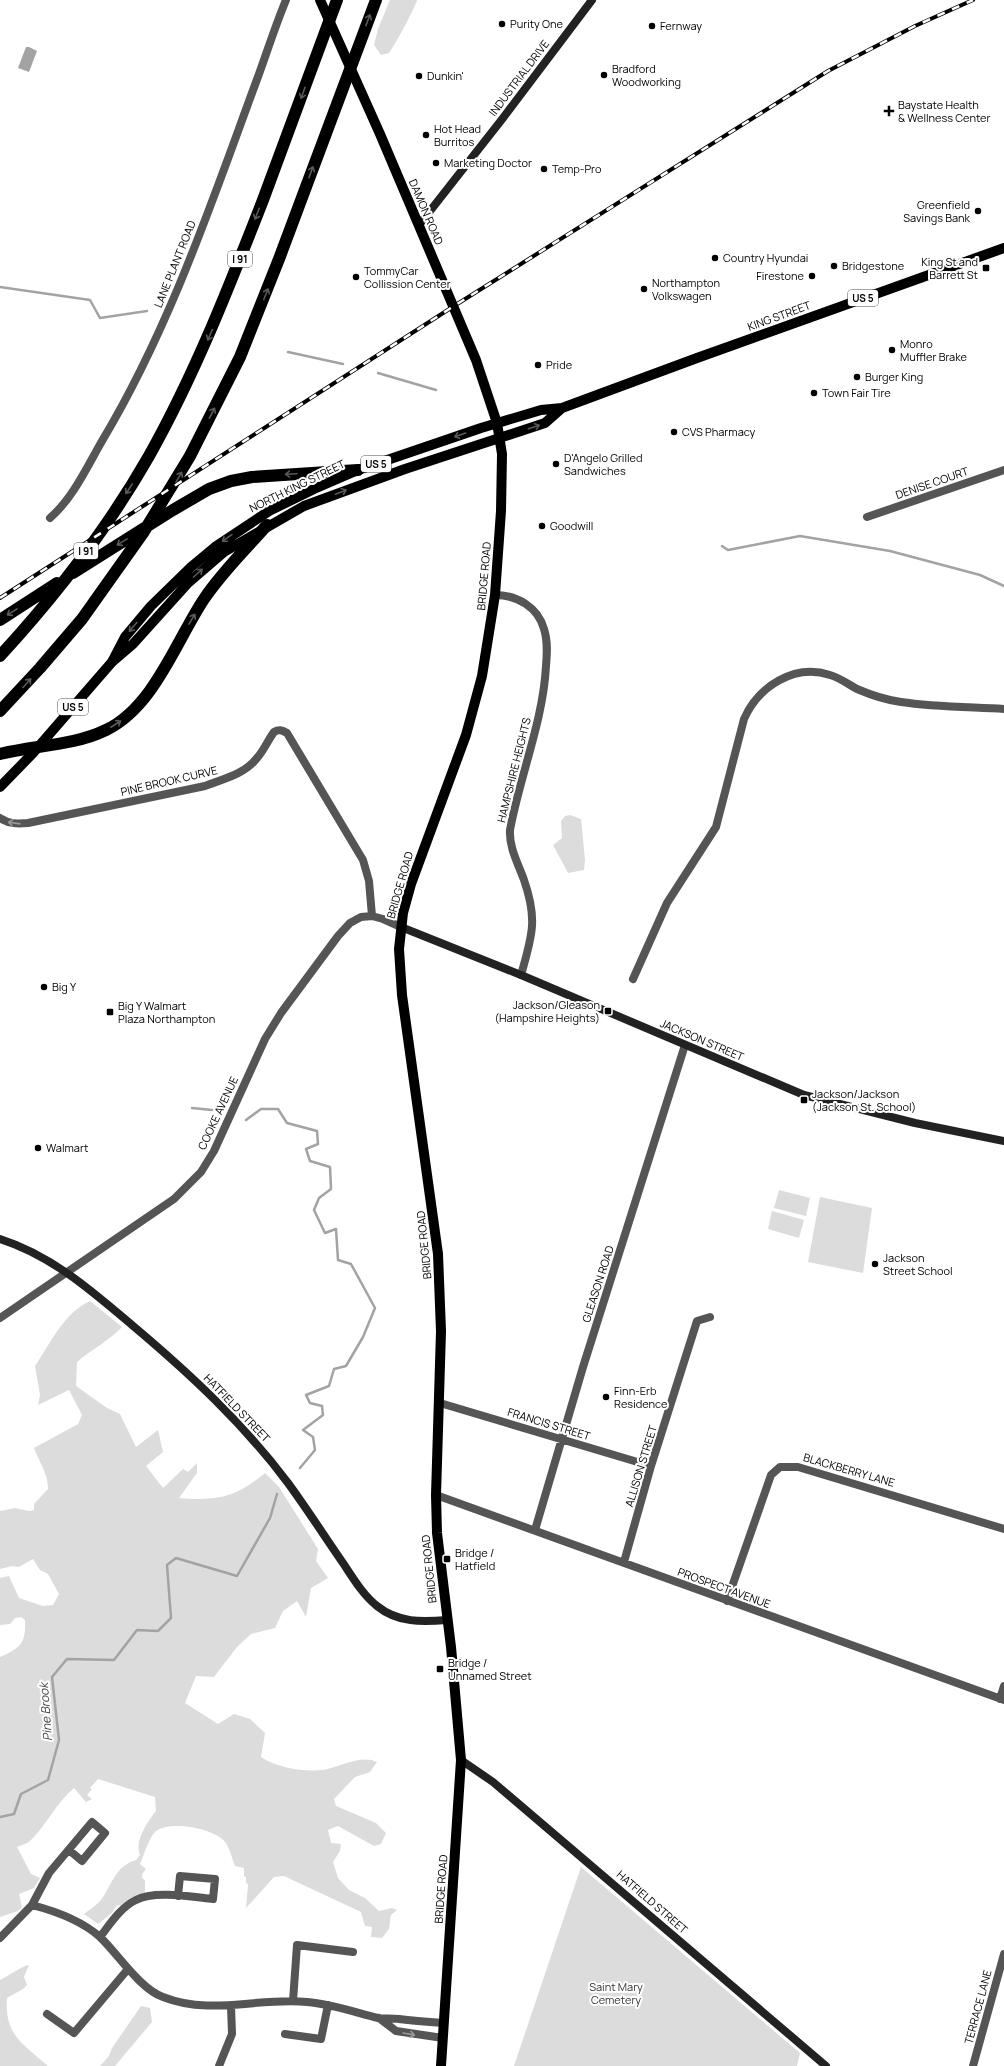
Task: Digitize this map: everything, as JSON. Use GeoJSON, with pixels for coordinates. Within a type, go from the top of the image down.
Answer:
{"type":"FeatureCollection","features":[{"type":"Feature","properties":{"kind":"highway","name":"I 91"},"geometry":{"type":"LineString","coordinates":[[0,656],[56,591],[99,533],[149,455],[214,326],[337,0]]}},
{"type":"Feature","properties":{"kind":"highway"},"geometry":{"type":"LineString","coordinates":[[0,711],[61,644],[110,579],[167,497],[195,447],[240,357],[279,259],[376,0]]}},
{"type":"Feature","properties":{"kind":"highway"},"geometry":{"type":"LineString","coordinates":[[0,620],[209,489],[252,477],[358,470]]}},
{"type":"Feature","properties":{"kind":"highway"},"geometry":{"type":"LineString","coordinates":[[0,754],[81,739],[115,724],[130,713],[143,700],[205,598],[226,570],[267,526]]}},
{"type":"Feature","properties":{"kind":"main road","name":"DAMON ROAD"},"geometry":{"type":"LineString","coordinates":[[320,0],[380,134],[476,360],[498,423],[500,437]]}},
{"type":"Feature","properties":{"kind":"main road","name":"KING STREET"},"geometry":{"type":"LineString","coordinates":[[498,423],[541,410],[562,408],[1004,248]]}},
{"type":"Feature","properties":{"kind":"main road","name":"KING STREET"},"geometry":{"type":"LineString","coordinates":[[500,437],[545,423],[562,408]]}},
{"type":"Feature","properties":{"kind":"main road","name":"NORTH KING STREET"},"geometry":{"type":"LineString","coordinates":[[112,662],[125,638],[151,606],[191,567],[249,522],[314,489],[358,470],[498,423]]}},
{"type":"Feature","properties":{"kind":"main road","name":"NORTH KING STREET"},"geometry":{"type":"LineString","coordinates":[[0,787],[33,753],[112,662],[133,644],[167,604],[200,571],[224,552],[304,506],[500,437]]}},
{"type":"Feature","properties":{"kind":"main road","name":"BRIDGE ROAD"},"geometry":{"type":"LineString","coordinates":[[441,2066],[461,1760],[451,1648],[437,1533],[436,1495],[442,1330],[438,1254],[402,995],[399,949],[400,927],[411,884],[466,735],[483,669],[495,595],[503,476],[500,437]]}},
{"type":"Feature","properties":{"kind":"street","name":"LANE PLANT ROAD"},"geometry":{"type":"LineString","coordinates":[[50,518],[64,504],[79,481],[116,419],[142,369],[192,253],[286,0]]}},
{"type":"Feature","properties":{"kind":"street","name":"INDUSTRIAL DRIVE"},"geometry":{"type":"LineString","coordinates":[[418,225],[503,118],[592,0]]}},
{"type":"Feature","properties":{"kind":"street","name":"DENISE COURT"},"geometry":{"type":"LineString","coordinates":[[867,517],[1004,470]]}},
{"type":"Feature","properties":{"kind":"street","name":"HAMPSHIRE HEIGHTS"},"geometry":{"type":"LineString","coordinates":[[495,595],[511,596],[526,604],[542,624],[546,640],[545,690],[510,830],[512,850],[527,889],[534,919],[532,938],[521,975]]}},
{"type":"Feature","properties":{"kind":"street"},"geometry":{"type":"LineString","coordinates":[[633,979],[670,896],[716,827],[744,719],[752,702],[764,689],[786,677],[801,673],[816,672],[835,677],[872,695],[902,702],[1004,709]]}},
{"type":"Feature","properties":{"kind":"street","name":"PINE BROOK CURVE"},"geometry":{"type":"LineString","coordinates":[[0,818],[6,822],[18,824],[28,823],[205,786],[231,776],[253,763],[274,732],[283,731],[287,733],[363,860],[369,881],[372,916]]}},
{"type":"Feature","properties":{"kind":"street"},"geometry":{"type":"LineString","coordinates":[[372,916],[383,919],[400,927]]}},
{"type":"Feature","properties":{"kind":"street","name":"COOKE AVENUE"},"geometry":{"type":"LineString","coordinates":[[0,1318],[174,1199],[201,1172],[214,1151],[255,1059],[282,1013],[344,929],[357,919],[372,916]]}},
{"type":"Feature","properties":{"kind":"street","name":"JACKSON STREET"},"geometry":{"type":"LineString","coordinates":[[400,927],[521,975],[810,1097],[915,1123],[1004,1141]]}},
{"type":"Feature","properties":{"kind":"street","name":"GLEASON ROAD"},"geometry":{"type":"LineString","coordinates":[[534,1530],[685,1045]]}},
{"type":"Feature","properties":{"kind":"street","name":"HATFIELD STREET"},"geometry":{"type":"LineString","coordinates":[[0,1239],[20,1245],[66,1272],[172,1359],[255,1441],[288,1484],[362,1590],[377,1606],[388,1614],[405,1620],[447,1620]]}},
{"type":"Feature","properties":{"kind":"street","name":"ALLISON STREET"},"geometry":{"type":"LineString","coordinates":[[624,1562],[651,1466],[697,1321],[710,1317]]}},
{"type":"Feature","properties":{"kind":"street","name":"FRANCIS STREET"},"geometry":{"type":"LineString","coordinates":[[440,1403],[651,1466]]}},
{"type":"Feature","properties":{"kind":"street","name":"BLACKBERRY LANE"},"geometry":{"type":"LineString","coordinates":[[727,1601],[771,1475],[780,1467],[798,1467],[1004,1529]]}},
{"type":"Feature","properties":{"kind":"street","name":"PROSPECT AVENUE"},"geometry":{"type":"LineString","coordinates":[[436,1495],[1002,1700]]}},
{"type":"Feature","properties":{"kind":"street"},"geometry":{"type":"LineString","coordinates":[[1002,1700],[1004,1686]]}},
{"type":"Feature","properties":{"kind":"street","name":"HATFIELD STREET"},"geometry":{"type":"LineString","coordinates":[[461,1760],[494,1782],[826,2066]]}},
{"type":"Feature","properties":{"kind":"street"},"geometry":{"type":"LineString","coordinates":[[0,1938],[32,1905],[49,1873],[92,1822],[105,1833],[82,1861],[69,1850]]}},
{"type":"Feature","properties":{"kind":"street"},"geometry":{"type":"LineString","coordinates":[[100,1937],[121,1911],[138,1898],[178,1896],[212,1899],[215,1879],[180,1876],[178,1896]]}},
{"type":"Feature","properties":{"kind":"street"},"geometry":{"type":"LineString","coordinates":[[32,1905],[60,1914],[100,1937],[128,1969],[162,1997],[192,2006],[231,2006],[293,2001],[328,2005],[379,2018],[444,2023]]}},
{"type":"Feature","properties":{"kind":"street"},"geometry":{"type":"LineString","coordinates":[[293,2001],[297,1945],[353,1952]]}},
{"type":"Feature","properties":{"kind":"street","name":"TERRACE LANE"},"geometry":{"type":"LineString","coordinates":[[973,2066],[1004,1954]]}},
{"type":"Feature","properties":{"kind":"street"},"geometry":{"type":"LineString","coordinates":[[47,2014],[74,2033],[128,1969]]}},
{"type":"Feature","properties":{"kind":"street"},"geometry":{"type":"LineString","coordinates":[[286,2034],[320,2039],[328,2005]]}},
{"type":"Feature","properties":{"kind":"street"},"geometry":{"type":"LineString","coordinates":[[219,2066],[232,2034],[231,2006]]}},
{"type":"Feature","properties":{"kind":"street"},"geometry":{"type":"LineString","coordinates":[[379,2018],[396,2031],[443,2038]]}},
{"type":"Feature","properties":{"kind":"green space"},"geometry":{"type":"Polygon","coordinates":[[[390,0],[417,0],[392,49],[389,53],[381,55],[374,45],[378,29],[390,0]]]}},
{"type":"Feature","properties":{"kind":"green space"},"geometry":{"type":"Polygon","coordinates":[[[570,815],[581,819],[585,860],[584,870],[568,873],[553,845],[562,838],[561,821],[565,816],[570,815]]]}},
{"type":"Feature","properties":{"kind":"green space"},"geometry":{"type":"Polygon","coordinates":[[[779,1190],[810,1198],[806,1216],[774,1208],[779,1190]]]}},
{"type":"Feature","properties":{"kind":"green space"},"geometry":{"type":"Polygon","coordinates":[[[820,1197],[872,1208],[863,1273],[808,1262],[820,1197]]]}},
{"type":"Feature","properties":{"kind":"green space"},"geometry":{"type":"Polygon","coordinates":[[[772,1211],[804,1220],[799,1238],[768,1229],[772,1211]]]}},
{"type":"Feature","properties":{"kind":"green space"},"geometry":{"type":"Polygon","coordinates":[[[90,1301],[122,1327],[77,1362],[76,1386],[107,1408],[120,1414],[136,1447],[158,1430],[163,1452],[146,1466],[163,1488],[183,1469],[188,1472],[197,1463],[197,1473],[179,1498],[205,1499],[225,1496],[244,1488],[265,1473],[279,1487],[318,1549],[316,1561],[328,1578],[311,1588],[306,1617],[297,1601],[283,1611],[275,1628],[251,1634],[237,1647],[214,1677],[196,1676],[185,1703],[218,1724],[234,1714],[250,1719],[265,1733],[261,1757],[275,1764],[299,1770],[323,1770],[364,1759],[377,1762],[370,1772],[355,1777],[334,1799],[336,1806],[376,1823],[386,1833],[381,1844],[374,1846],[338,1826],[328,1830],[331,1843],[341,1844],[340,1851],[333,1862],[338,1878],[349,1890],[365,1898],[379,1911],[392,1908],[397,1910],[391,1915],[389,1929],[382,1938],[371,1937],[372,1927],[365,1926],[361,1912],[284,1876],[274,1877],[246,1908],[248,1884],[246,1883],[246,1877],[244,1876],[244,1868],[235,1866],[226,1843],[213,1833],[192,1827],[182,1826],[163,1828],[153,1834],[140,1864],[146,1869],[142,1874],[142,1878],[145,1880],[145,1893],[123,1906],[117,1905],[112,1913],[98,1924],[84,1914],[101,1900],[119,1871],[129,1863],[136,1860],[140,1855],[140,1838],[149,1820],[156,1811],[155,1797],[98,1779],[90,1788],[92,1789],[87,1795],[92,1799],[86,1802],[74,1788],[35,1836],[29,1842],[17,1847],[31,1874],[40,1878],[34,1888],[19,1894],[22,1907],[18,1911],[0,1917],[0,1657],[13,1651],[21,1644],[25,1628],[25,1620],[21,1617],[15,1618],[10,1624],[0,1625],[0,1578],[9,1576],[19,1598],[43,1606],[53,1605],[59,1594],[48,1574],[40,1570],[33,1559],[19,1567],[12,1566],[0,1569],[0,1511],[15,1508],[29,1511],[34,1510],[34,1504],[48,1489],[48,1483],[34,1448],[78,1424],[82,1415],[69,1390],[38,1405],[40,1395],[35,1366],[65,1321],[81,1306],[90,1301]]]}},
{"type":"Feature","properties":{"kind":"green space","name":"Saint Mary Cemetery"},"geometry":{"type":"Polygon","coordinates":[[[581,1867],[800,2053],[797,2066],[514,2066],[581,1867]]]}},
{"type":"Feature","properties":{"kind":"green space"},"geometry":{"type":"Polygon","coordinates":[[[29,1965],[24,1977],[27,1985],[7,1998],[7,2011],[12,2030],[17,2038],[48,2066],[0,2066],[0,1980],[22,1967],[29,1965]]]}},
{"type":"Feature","properties":{"kind":"green space"},"geometry":{"type":"Polygon","coordinates":[[[141,2006],[150,2008],[152,2022],[115,2066],[100,2066],[109,2056],[112,2048],[141,2006]]]}},
{"type":"Feature","properties":{"kind":"shaded area"},"geometry":{"type":"Polygon","coordinates":[[[26,47],[37,51],[29,72],[18,68],[26,47]]]}},
{"type":"Feature","properties":{"kind":"waterway"},"geometry":{"type":"LineString","coordinates":[[0,287],[90,300],[100,318],[147,311]]}},
{"type":"Feature","properties":{"kind":"waterway"},"geometry":{"type":"LineString","coordinates":[[288,352],[343,364]]}},
{"type":"Feature","properties":{"kind":"waterway"},"geometry":{"type":"LineString","coordinates":[[378,373],[436,390]]}},
{"type":"Feature","properties":{"kind":"waterway"},"geometry":{"type":"LineString","coordinates":[[722,546],[728,550],[800,536],[890,551],[980,575],[1004,586]]}},
{"type":"Feature","properties":{"kind":"waterway","name":"Pine Brook"},"geometry":{"type":"LineString","coordinates":[[192,1108],[212,1110]]}},
{"type":"Feature","properties":{"kind":"waterway","name":"Pine Brook"},"geometry":{"type":"LineString","coordinates":[[246,1120],[261,1109],[278,1109],[287,1123],[317,1131],[318,1144],[306,1149],[310,1161],[330,1167],[331,1189],[319,1198],[314,1210],[325,1233],[336,1229],[338,1260],[351,1264],[375,1308],[363,1337],[346,1366],[334,1369],[329,1386],[306,1395],[310,1403],[322,1406],[323,1415],[303,1430],[313,1437],[315,1450],[300,1468]]}},
{"type":"Feature","properties":{"kind":"waterway","name":"Pine Brook"},"geometry":{"type":"LineString","coordinates":[[0,1817],[14,1814],[21,1794],[48,1780],[59,1740],[52,1677],[67,1659],[114,1660],[137,1630],[158,1631],[171,1618],[167,1565],[176,1558],[237,1576],[270,1518],[277,1494]]}},
{"type":"Feature","properties":{"kind":"railway"},"geometry":{"type":"LineString","coordinates":[[0,598],[454,306],[828,71],[915,26],[973,0]]}},
{"type":"Feature","properties":{"kind":"place","name":"Purity One"},"geometry":{"type":"Point","coordinates":[502,24]}},
{"type":"Feature","properties":{"kind":"place","name":"Fernway"},"geometry":{"type":"Point","coordinates":[652,26]}},
{"type":"Feature","properties":{"kind":"place","name":"Bradford Woodworking"},"geometry":{"type":"Point","coordinates":[604,75]}},
{"type":"Feature","properties":{"kind":"place","name":"Dunkin'"},"geometry":{"type":"Point","coordinates":[419,76]}},
{"type":"Feature","properties":{"kind":"place","name":"Baystate Health & Wellness Center"},"geometry":{"type":"Point","coordinates":[889,111]}},
{"type":"Feature","properties":{"kind":"place","name":"Hot Head Burritos"},"geometry":{"type":"Point","coordinates":[426,135]}},
{"type":"Feature","properties":{"kind":"place","name":"Marketing Doctor"},"geometry":{"type":"Point","coordinates":[436,163]}},
{"type":"Feature","properties":{"kind":"place","name":"Temp-Pro"},"geometry":{"type":"Point","coordinates":[544,169]}},
{"type":"Feature","properties":{"kind":"place","name":"Greenfield Savings Bank"},"geometry":{"type":"Point","coordinates":[978,211]}},
{"type":"Feature","properties":{"kind":"place","name":"Country Hyundai"},"geometry":{"type":"Point","coordinates":[715,258]}},
{"type":"Feature","properties":{"kind":"place","name":"Bridgestone"},"geometry":{"type":"Point","coordinates":[834,266]}},
{"type":"Feature","properties":{"kind":"place","name":"King St and Barrett St"},"geometry":{"type":"Point","coordinates":[986,268]}},
{"type":"Feature","properties":{"kind":"place","name":"Firestone"},"geometry":{"type":"Point","coordinates":[812,276]}},
{"type":"Feature","properties":{"kind":"place","name":"TommyCar Collission Center"},"geometry":{"type":"Point","coordinates":[356,277]}},
{"type":"Feature","properties":{"kind":"place","name":"Northampton Volkswagen"},"geometry":{"type":"Point","coordinates":[644,289]}},
{"type":"Feature","properties":{"kind":"place","name":"Monro Muffler Brake"},"geometry":{"type":"Point","coordinates":[892,350]}},
{"type":"Feature","properties":{"kind":"place","name":"Pride"},"geometry":{"type":"Point","coordinates":[538,365]}},
{"type":"Feature","properties":{"kind":"place","name":"Burger King"},"geometry":{"type":"Point","coordinates":[857,377]}},
{"type":"Feature","properties":{"kind":"place","name":"Town Fair Tire"},"geometry":{"type":"Point","coordinates":[814,393]}},
{"type":"Feature","properties":{"kind":"place","name":"CVS Pharmacy"},"geometry":{"type":"Point","coordinates":[674,432]}},
{"type":"Feature","properties":{"kind":"place","name":"D'Angelo Grilled Sandwiches"},"geometry":{"type":"Point","coordinates":[556,464]}},
{"type":"Feature","properties":{"kind":"place","name":"Goodwill"},"geometry":{"type":"Point","coordinates":[542,526]}},
{"type":"Feature","properties":{"kind":"place","name":"Big Y"},"geometry":{"type":"Point","coordinates":[44,987]}},
{"type":"Feature","properties":{"kind":"place","name":"Jackson/Gleason (Hampshire Heights)"},"geometry":{"type":"Point","coordinates":[608,1011]}},
{"type":"Feature","properties":{"kind":"place","name":"Big Y Walmart Plaza Northampton"},"geometry":{"type":"Point","coordinates":[110,1012]}},
{"type":"Feature","properties":{"kind":"place","name":"Jackson/Jackson (Jackson St. School)"},"geometry":{"type":"Point","coordinates":[804,1100]}},
{"type":"Feature","properties":{"kind":"place","name":"Walmart"},"geometry":{"type":"Point","coordinates":[38,1148]}},
{"type":"Feature","properties":{"kind":"place","name":"Jackson Street School"},"geometry":{"type":"Point","coordinates":[875,1264]}},
{"type":"Feature","properties":{"kind":"place","name":"Finn-Erb Residence"},"geometry":{"type":"Point","coordinates":[606,1397]}},
{"type":"Feature","properties":{"kind":"place","name":"Bridge / Hatfield"},"geometry":{"type":"Point","coordinates":[447,1559]}},
{"type":"Feature","properties":{"kind":"place","name":"Bridge / Unnamed Street"},"geometry":{"type":"Point","coordinates":[440,1669]}}]}
